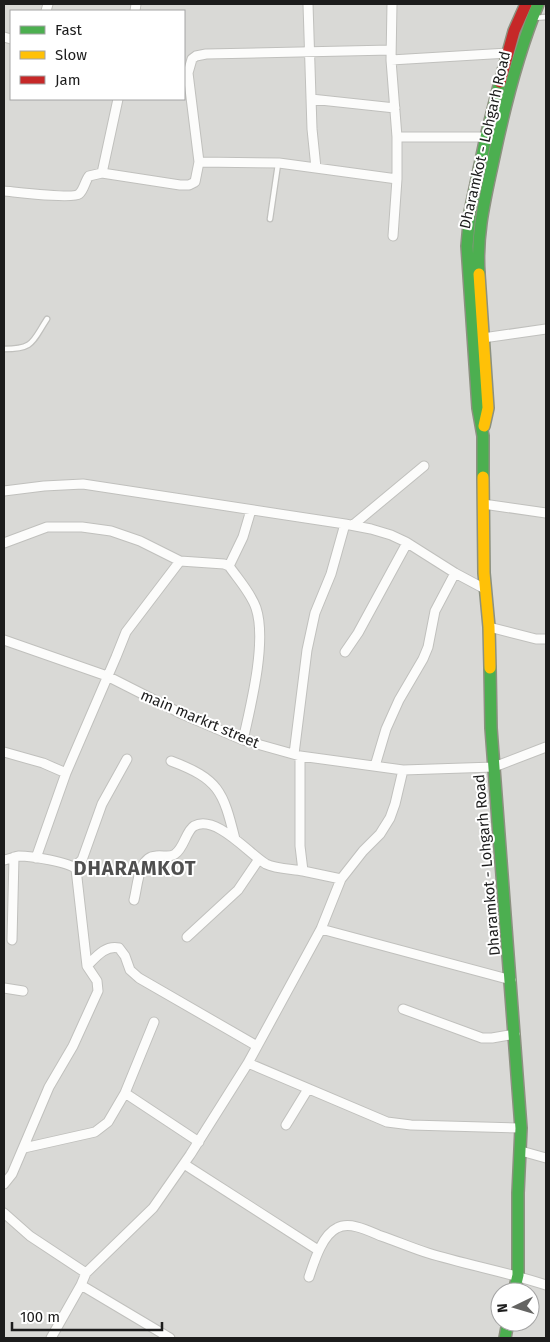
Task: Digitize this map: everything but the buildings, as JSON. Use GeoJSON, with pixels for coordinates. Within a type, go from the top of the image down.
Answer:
{"type":"FeatureCollection","features":[{"type":"Feature","properties":{"kind":"street"},"geometry":{"type":"LineString","coordinates":[[308,4],[311,99],[316,168]]}},
{"type":"Feature","properties":{"kind":"street"},"geometry":{"type":"LineString","coordinates":[[392,4],[391,60],[397,137],[397,179],[393,236]]}},
{"type":"Feature","properties":{"kind":"street","name":"Dharamkot - Lohgarh Road"},"geometry":{"type":"LineString","coordinates":[[516,1282],[521,1128],[491,719],[489,627],[485,589],[483,436],[478,408],[467,246],[470,212],[486,137],[514,31],[526,4]]}},
{"type":"Feature","properties":{"kind":"street","name":"Dharamkot - Lohgarh Road"},"geometry":{"type":"LineString","coordinates":[[483,436],[488,408],[478,265],[479,226],[504,109],[531,19],[538,4]]}},
{"type":"Feature","properties":{"kind":"street"},"geometry":{"type":"LineString","coordinates":[[4,191],[64,196],[77,195],[89,176],[102,173],[180,186],[189,185],[194,182],[199,162],[188,72],[192,59],[196,56],[206,54],[391,50]]}},
{"type":"Feature","properties":{"kind":"street"},"geometry":{"type":"LineString","coordinates":[[391,60],[508,53]]}},
{"type":"Feature","properties":{"kind":"street"},"geometry":{"type":"LineString","coordinates":[[311,99],[395,108]]}},
{"type":"Feature","properties":{"kind":"street"},"geometry":{"type":"LineString","coordinates":[[102,173],[118,100]]}},
{"type":"Feature","properties":{"kind":"street"},"geometry":{"type":"LineString","coordinates":[[397,137],[486,137]]}},
{"type":"Feature","properties":{"kind":"street"},"geometry":{"type":"LineString","coordinates":[[199,162],[278,163],[397,179]]}},
{"type":"Feature","properties":{"kind":"street"},"geometry":{"type":"LineString","coordinates":[[483,338],[546,329]]}},
{"type":"Feature","properties":{"kind":"street"},"geometry":{"type":"LineString","coordinates":[[303,871],[300,846],[297,755],[307,650],[315,613],[349,525],[424,466]]}},
{"type":"Feature","properties":{"kind":"street"},"geometry":{"type":"LineString","coordinates":[[4,491],[83,484],[349,525],[391,535],[485,589]]}},
{"type":"Feature","properties":{"kind":"street"},"geometry":{"type":"LineString","coordinates":[[484,504],[546,513]]}},
{"type":"Feature","properties":{"kind":"street"},"geometry":{"type":"LineString","coordinates":[[229,566],[243,537],[251,510]]}},
{"type":"Feature","properties":{"kind":"street"},"geometry":{"type":"LineString","coordinates":[[4,542],[47,527],[82,527],[111,531],[140,541],[180,561],[229,566],[256,607],[260,638],[253,696],[243,740]]}},
{"type":"Feature","properties":{"kind":"street"},"geometry":{"type":"LineString","coordinates":[[345,652],[358,633],[407,543]]}},
{"type":"Feature","properties":{"kind":"street"},"geometry":{"type":"LineString","coordinates":[[36,858],[66,772],[126,632],[180,561]]}},
{"type":"Feature","properties":{"kind":"street"},"geometry":{"type":"LineString","coordinates":[[375,766],[386,729],[399,700],[423,659],[428,647],[435,611],[455,573]]}},
{"type":"Feature","properties":{"kind":"street"},"geometry":{"type":"LineString","coordinates":[[489,627],[536,639],[546,639]]}},
{"type":"Feature","properties":{"kind":"street","name":"main markrt street"},"geometry":{"type":"LineString","coordinates":[[4,640],[107,676],[182,714],[243,740],[297,755],[403,770],[494,767],[546,747]]}},
{"type":"Feature","properties":{"kind":"street"},"geometry":{"type":"LineString","coordinates":[[4,752],[66,772]]}},
{"type":"Feature","properties":{"kind":"street"},"geometry":{"type":"LineString","coordinates":[[74,867],[82,860],[102,804],[127,759]]}},
{"type":"Feature","properties":{"kind":"street"},"geometry":{"type":"LineString","coordinates":[[171,761],[194,770],[210,780],[222,796],[229,812],[236,839]]}},
{"type":"Feature","properties":{"kind":"street"},"geometry":{"type":"LineString","coordinates":[[50,1338],[86,1273],[153,1208],[199,1142],[248,1063],[321,929],[341,879],[363,851],[380,834],[390,818],[403,770]]}},
{"type":"Feature","properties":{"kind":"street"},"geometry":{"type":"LineString","coordinates":[[134,900],[142,864],[148,858],[154,856],[172,856],[177,853],[194,826],[200,825],[225,831],[268,865],[341,879]]}},
{"type":"Feature","properties":{"kind":"street"},"geometry":{"type":"LineString","coordinates":[[12,940],[14,857]]}},
{"type":"Feature","properties":{"kind":"street"},"geometry":{"type":"LineString","coordinates":[[4,860],[14,857],[36,858],[74,867],[78,873],[87,966],[97,980],[98,991],[73,1046],[49,1087],[12,1174],[4,1184]]}},
{"type":"Feature","properties":{"kind":"street"},"geometry":{"type":"LineString","coordinates":[[187,937],[238,890],[259,859]]}},
{"type":"Feature","properties":{"kind":"street"},"geometry":{"type":"LineString","coordinates":[[321,929],[511,980]]}},
{"type":"Feature","properties":{"kind":"street"},"geometry":{"type":"LineString","coordinates":[[87,966],[106,949],[112,947],[119,948],[125,956],[130,970],[140,978],[257,1046]]}},
{"type":"Feature","properties":{"kind":"street"},"geometry":{"type":"LineString","coordinates":[[4,988],[23,991]]}},
{"type":"Feature","properties":{"kind":"street"},"geometry":{"type":"LineString","coordinates":[[403,1009],[482,1038],[515,1034]]}},
{"type":"Feature","properties":{"kind":"street"},"geometry":{"type":"LineString","coordinates":[[24,1148],[95,1132],[108,1122],[125,1093],[154,1022]]}},
{"type":"Feature","properties":{"kind":"street"},"geometry":{"type":"LineString","coordinates":[[248,1063],[387,1122],[411,1125],[521,1128]]}},
{"type":"Feature","properties":{"kind":"street"},"geometry":{"type":"LineString","coordinates":[[286,1125],[308,1089]]}},
{"type":"Feature","properties":{"kind":"street"},"geometry":{"type":"LineString","coordinates":[[125,1093],[199,1142]]}},
{"type":"Feature","properties":{"kind":"street"},"geometry":{"type":"LineString","coordinates":[[521,1151],[546,1158]]}},
{"type":"Feature","properties":{"kind":"street"},"geometry":{"type":"LineString","coordinates":[[184,1164],[318,1250]]}},
{"type":"Feature","properties":{"kind":"street"},"geometry":{"type":"LineString","coordinates":[[4,1213],[30,1236],[86,1273]]}},
{"type":"Feature","properties":{"kind":"street"},"geometry":{"type":"LineString","coordinates":[[309,1277],[318,1250],[331,1232],[337,1227],[355,1226],[428,1253],[518,1275],[546,1285]]}},
{"type":"Feature","properties":{"kind":"street"},"geometry":{"type":"LineString","coordinates":[[81,1285],[170,1338]]}},
{"type":"Feature","properties":{"kind":"lane"},"geometry":{"type":"LineString","coordinates":[[531,19],[546,18]]}},
{"type":"Feature","properties":{"kind":"lane"},"geometry":{"type":"LineString","coordinates":[[270,219],[278,163]]}},
{"type":"Feature","properties":{"kind":"lane"},"geometry":{"type":"LineString","coordinates":[[4,349],[24,348],[30,345],[47,319]]}},
{"type":"Feature","properties":{"kind":"shaded area","name":"DHARAMKOT"},"geometry":{"type":"Polygon","coordinates":[[[4,4],[546,4],[546,1338],[4,1338],[4,4]]]}},
{"type":"Feature","properties":{"kind":"traffic: fast"},"geometry":{"type":"LineString","coordinates":[[479,274],[478,259],[482,217],[497,141],[517,62],[538,4]]}},
{"type":"Feature","properties":{"kind":"traffic: fast"},"geometry":{"type":"LineString","coordinates":[[483,477],[483,436],[478,408],[467,246],[470,212],[500,82]]}},
{"type":"Feature","properties":{"kind":"traffic: fast"},"geometry":{"type":"LineString","coordinates":[[490,668],[491,728],[521,1128],[516,1282]]}},
{"type":"Feature","properties":{"kind":"traffic: fast"},"geometry":{"type":"LineString","coordinates":[[505,1338],[506,1332]]}},
{"type":"Feature","properties":{"kind":"traffic: slow"},"geometry":{"type":"LineString","coordinates":[[479,274],[488,408],[484,426]]}},
{"type":"Feature","properties":{"kind":"traffic: slow"},"geometry":{"type":"LineString","coordinates":[[483,477],[484,573],[489,627],[490,668]]}},
{"type":"Feature","properties":{"kind":"traffic: jam"},"geometry":{"type":"LineString","coordinates":[[500,82],[514,31],[526,4]]}},
{"type":"Feature","properties":{"kind":"district","name":"DHARAMKOT"},"geometry":{"type":"Point","coordinates":[135,868]}}]}
